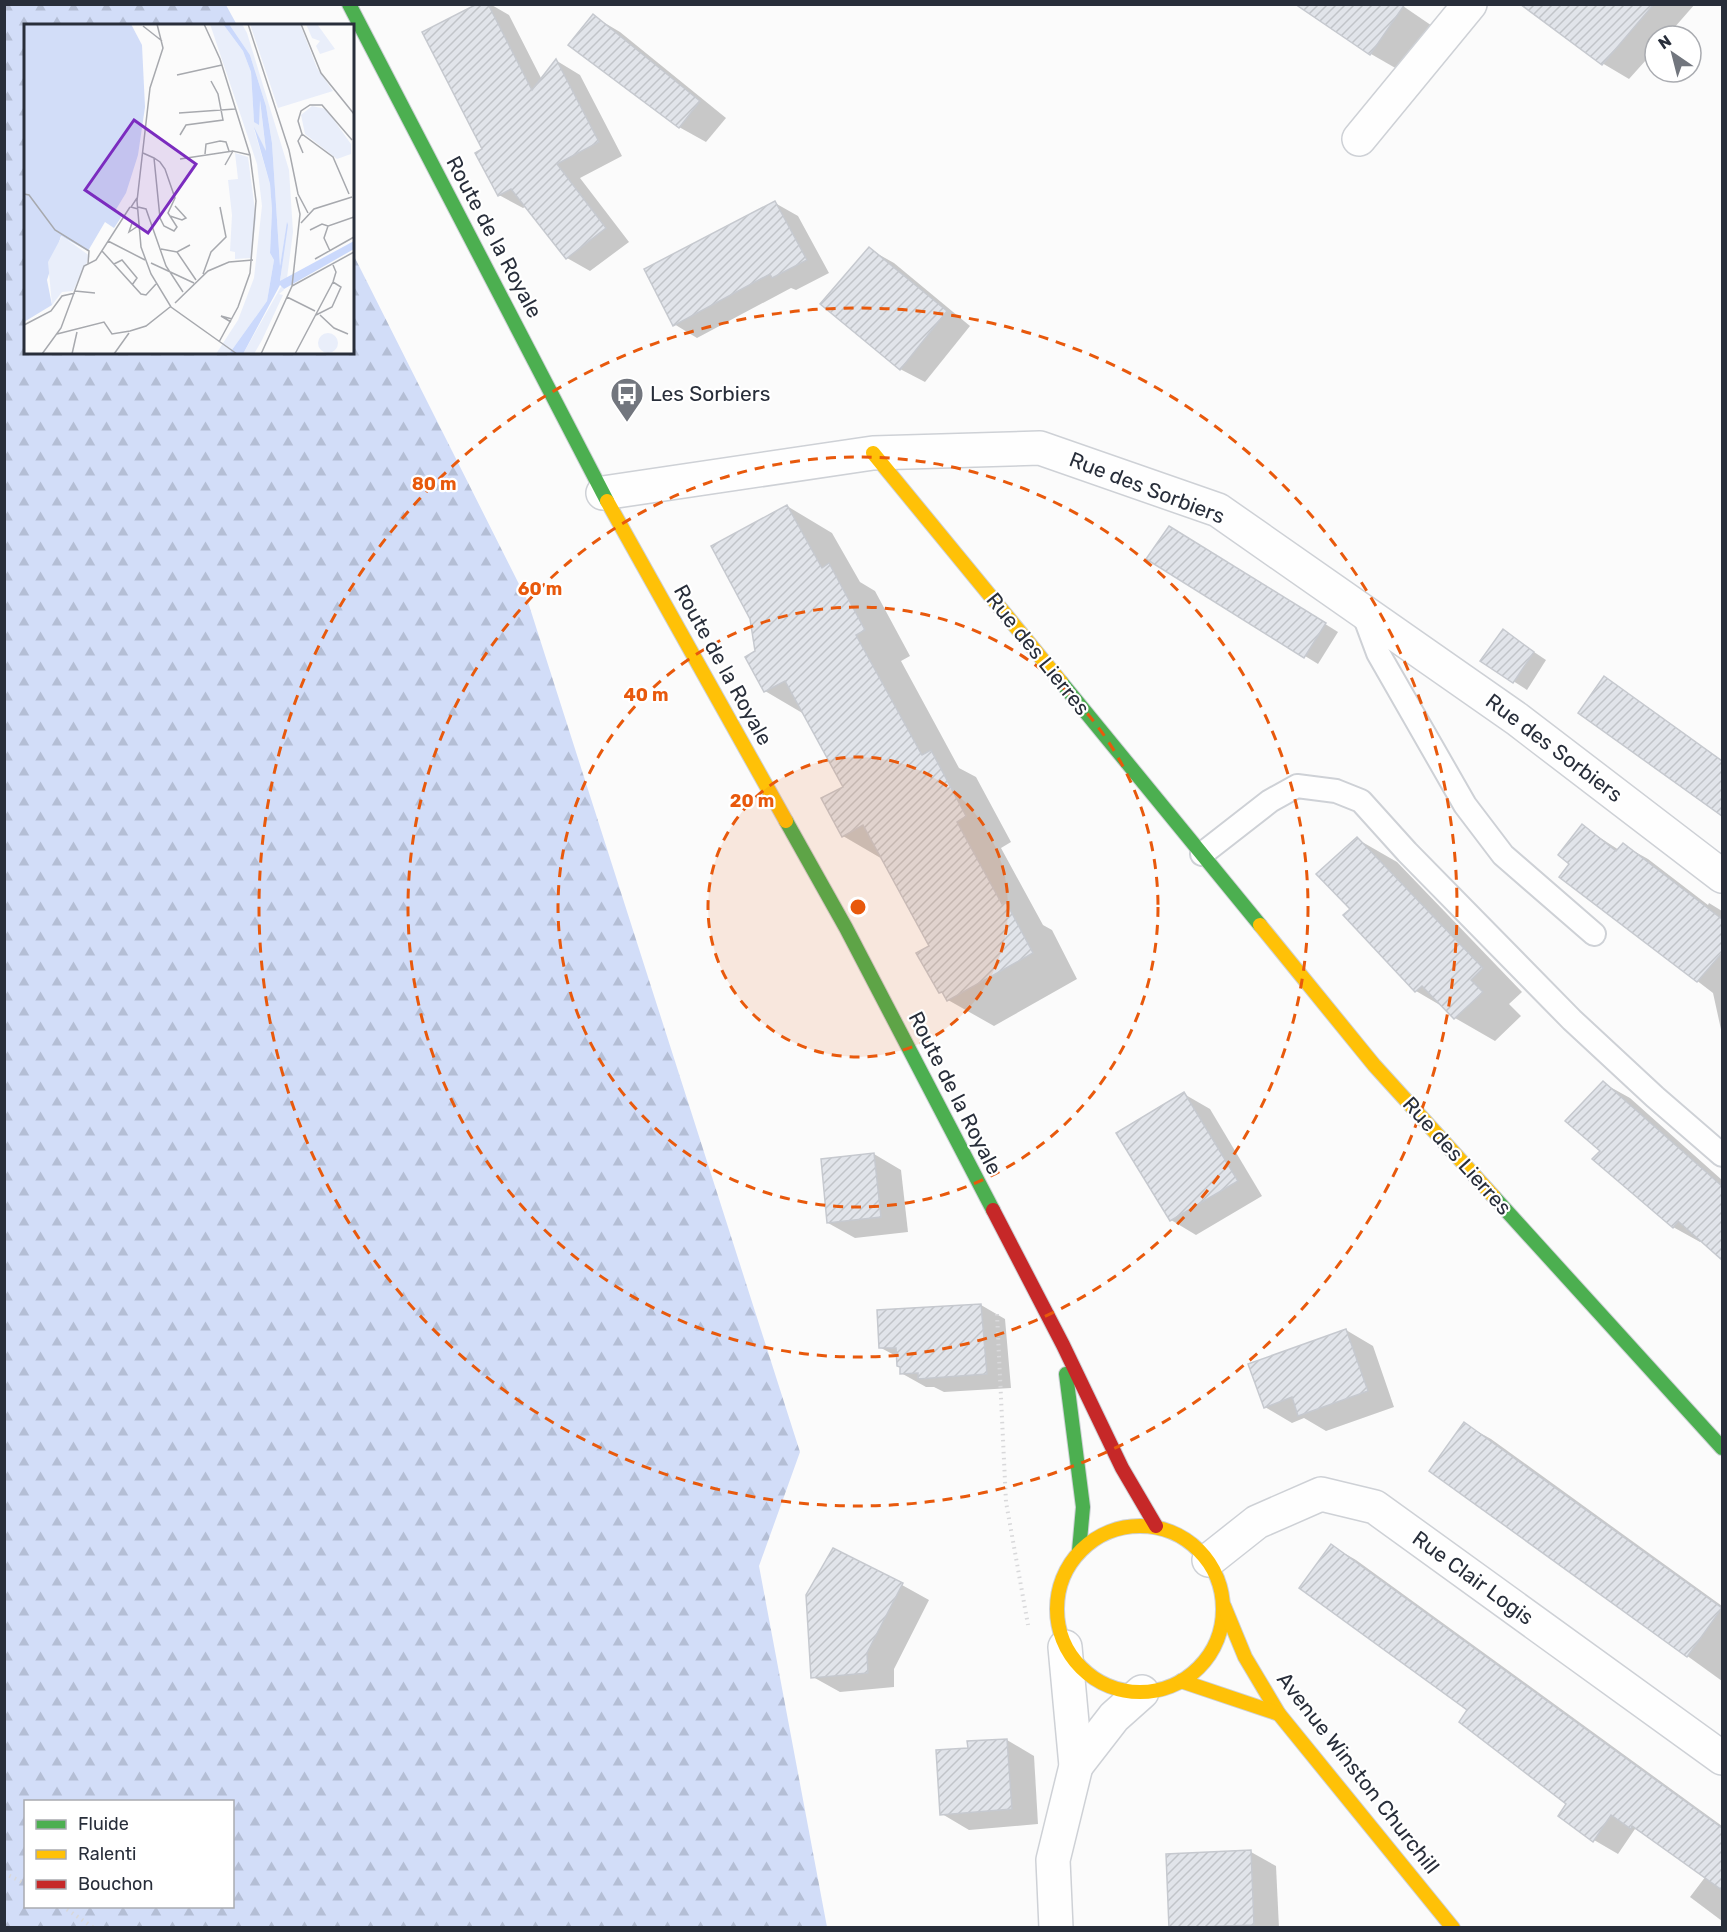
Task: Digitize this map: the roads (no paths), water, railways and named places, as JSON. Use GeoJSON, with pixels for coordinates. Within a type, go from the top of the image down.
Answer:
{"type":"FeatureCollection","features":[{"type":"Feature","properties":{"kind":"main road","name":"Route de la Royale"},"geometry":{"type":"LineString","coordinates":[[349,4],[603,493],[846,928],[1063,1345],[1122,1468],[1156,1526]]}},
{"type":"Feature","properties":{"kind":"main road","name":"Rue des Lierres"},"geometry":{"type":"LineString","coordinates":[[873,453],[1374,1065],[1722,1448]]}},
{"type":"Feature","properties":{"kind":"main road","name":"Route de la Royale"},"geometry":{"type":"LineString","coordinates":[[1063,1345],[1083,1507],[1079,1551]]}},
{"type":"Feature","properties":{"kind":"main road"},"geometry":{"type":"LineString","coordinates":[[1156,1526],[1171,1530],[1185,1538],[1209,1560],[1220,1582],[1224,1606],[1221,1628],[1213,1649],[1199,1667],[1182,1681],[1162,1689],[1142,1692],[1119,1690],[1097,1681],[1079,1666],[1065,1647],[1057,1623],[1057,1597],[1064,1572],[1079,1551],[1101,1534],[1156,1526]]}},
{"type":"Feature","properties":{"kind":"main road","name":"Avenue Winston Churchill"},"geometry":{"type":"LineString","coordinates":[[1224,1606],[1245,1657],[1279,1714],[1453,1928]]}},
{"type":"Feature","properties":{"kind":"main road"},"geometry":{"type":"LineString","coordinates":[[1182,1681],[1279,1714]]}},
{"type":"Feature","properties":{"kind":"street"},"geometry":{"type":"LineString","coordinates":[[1359,138],[1470,4]]}},
{"type":"Feature","properties":{"kind":"street","name":"Rue des Sorbiers"},"geometry":{"type":"LineString","coordinates":[[603,493],[873,453],[1040,447],[1218,510],[1517,719],[1722,876]]}},
{"type":"Feature","properties":{"kind":"street","name":"Rue Clair Logis"},"geometry":{"type":"LineString","coordinates":[[1209,1560],[1257,1522],[1321,1494],[1374,1507],[1722,1758]]}},
{"type":"Feature","properties":{"kind":"street"},"geometry":{"type":"LineString","coordinates":[[1056,1928],[1053,1860],[1076,1767],[1065,1647]]}},
{"type":"Feature","properties":{"kind":"street"},"geometry":{"type":"LineString","coordinates":[[1076,1767],[1114,1717],[1142,1692]]}},
{"type":"Feature","properties":{"kind":"lane"},"geometry":{"type":"LineString","coordinates":[[1362,610],[1378,653],[1465,805],[1503,855],[1594,934]]}},
{"type":"Feature","properties":{"kind":"lane"},"geometry":{"type":"LineString","coordinates":[[1202,854],[1270,801],[1298,786],[1336,791],[1361,801],[1407,852],[1572,1020],[1722,1155]]}},
{"type":"Feature","properties":{"kind":"place","name":"Les Sorbiers"},"geometry":{"type":"Point","coordinates":[627,423]}}]}
